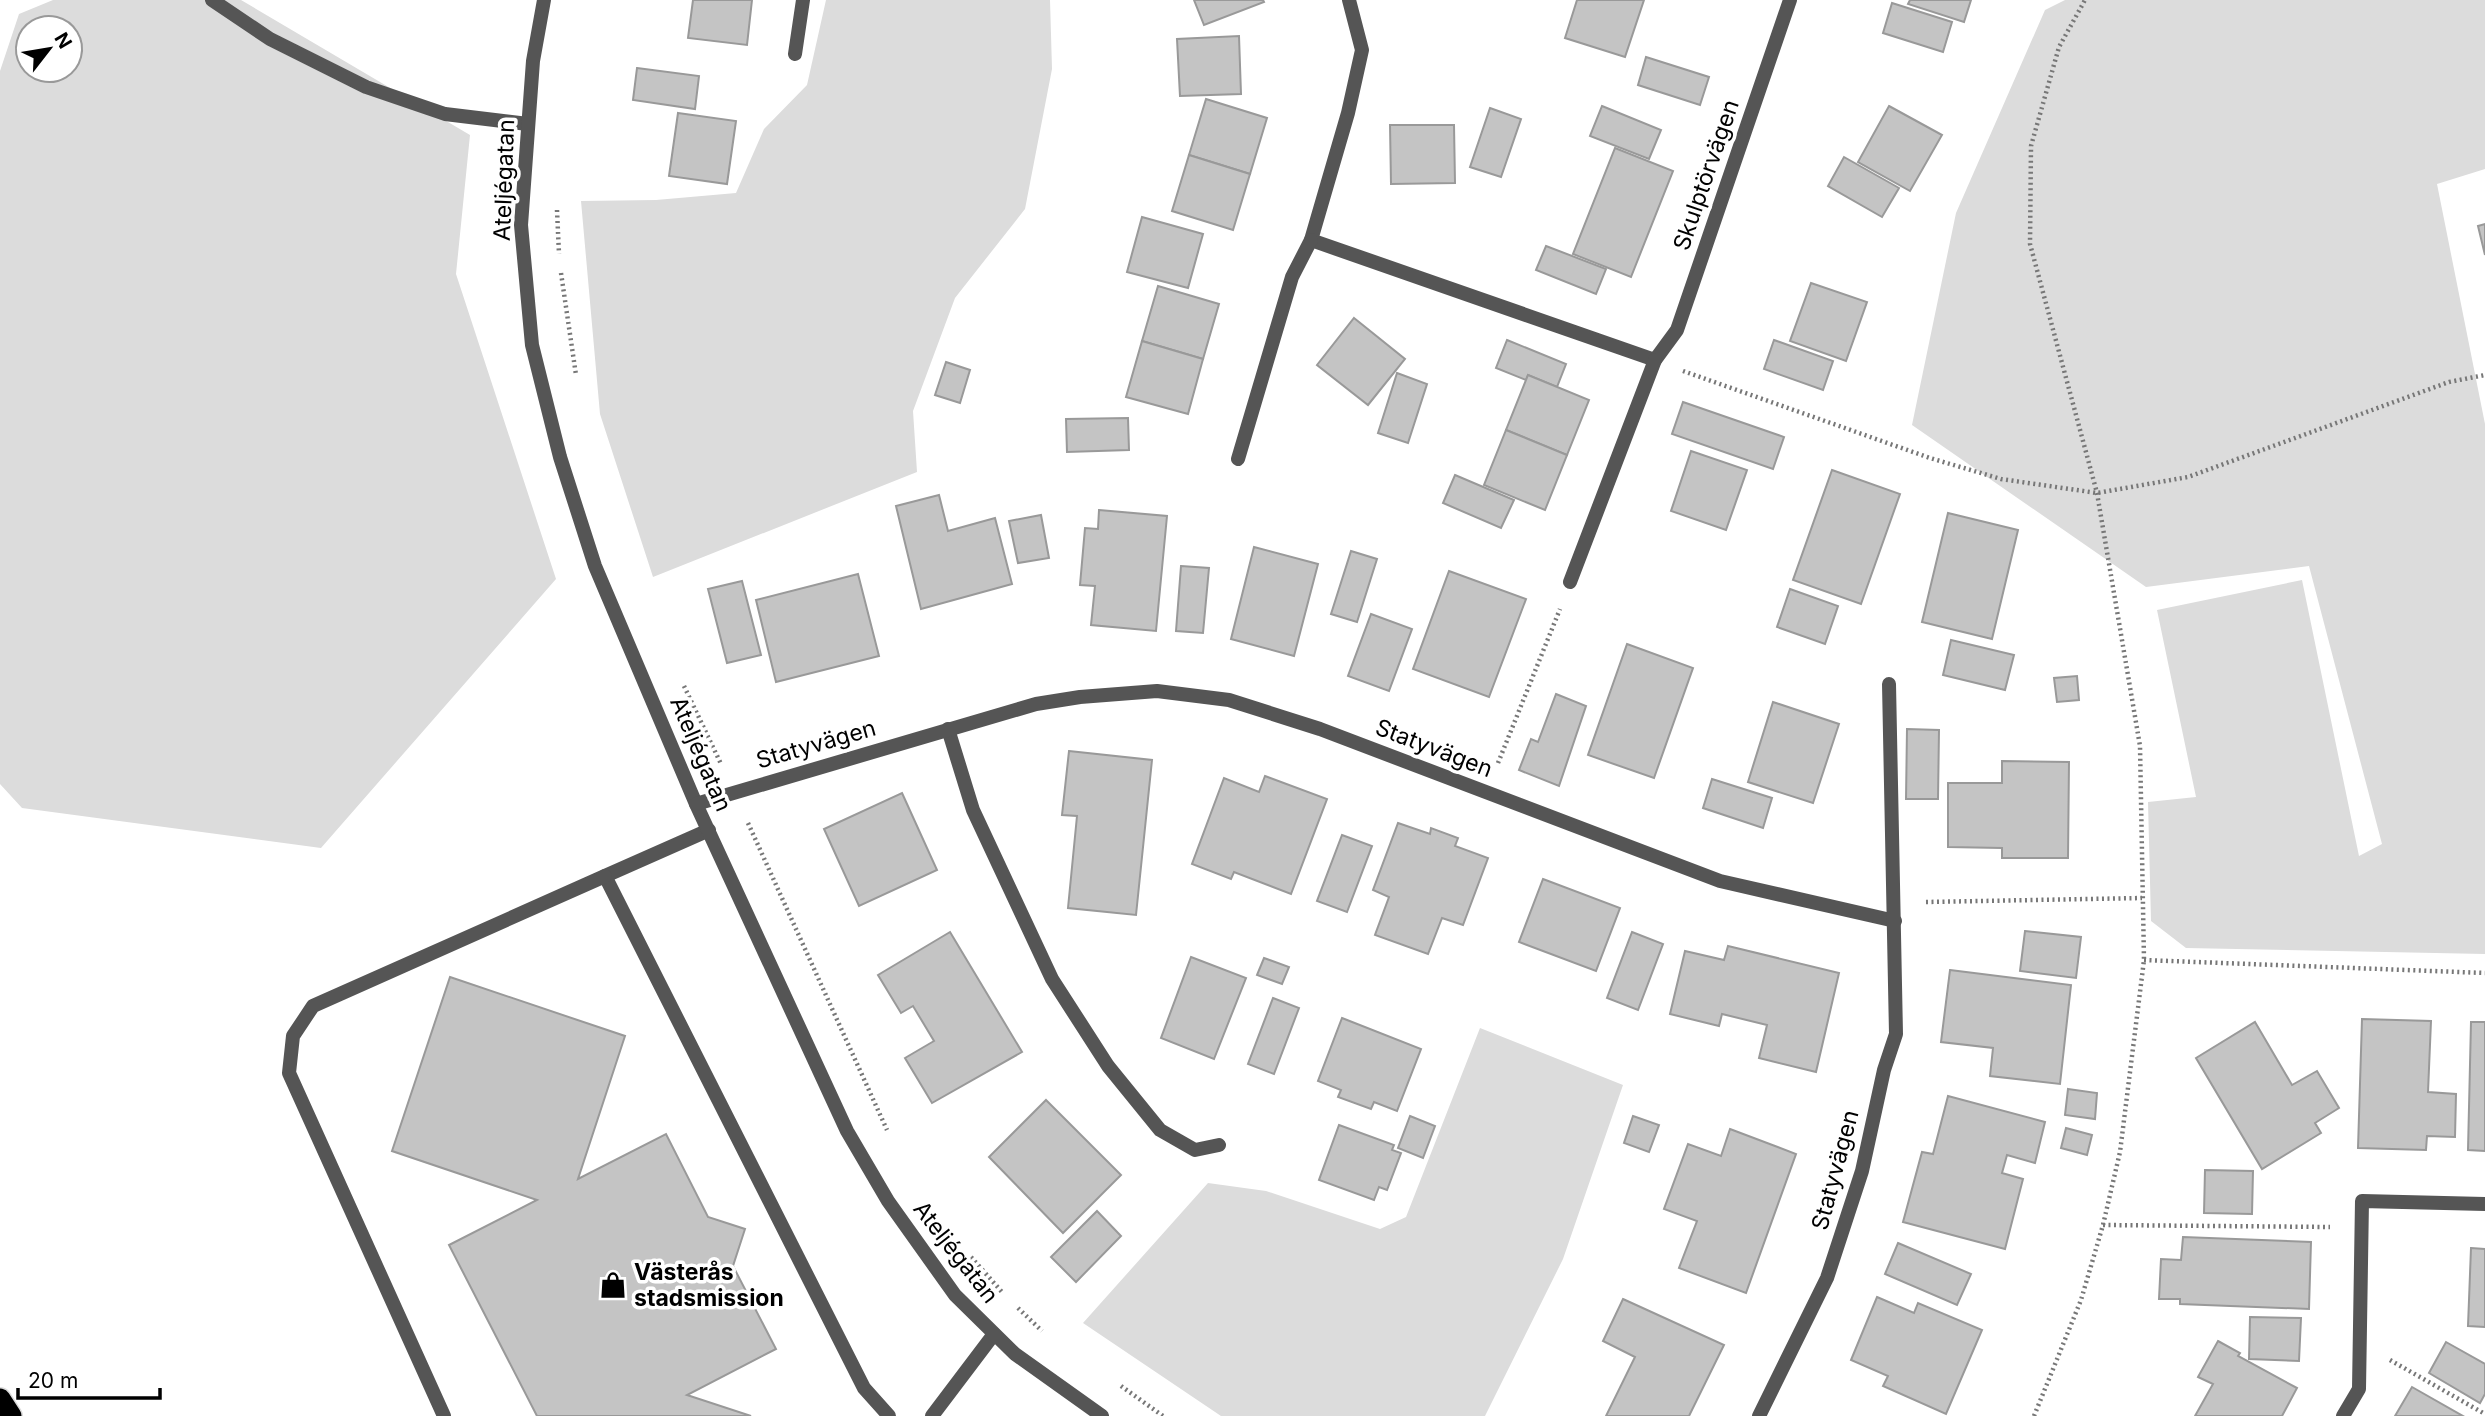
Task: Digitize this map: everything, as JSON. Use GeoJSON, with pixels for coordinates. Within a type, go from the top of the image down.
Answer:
{"type":"FeatureCollection","features":[{"type":"Feature","properties":{"kind":"highway"},"geometry":{"type":"LineString","coordinates":[[0,1399],[11,1416]]}},
{"type":"Feature","properties":{"kind":"street"},"geometry":{"type":"LineString","coordinates":[[212,0],[270,39],[366,87],[445,114],[528,124]]}},
{"type":"Feature","properties":{"kind":"street","name":"Ateljégatan"},"geometry":{"type":"LineString","coordinates":[[544,0],[535,51],[521,225],[532,345],[560,457],[595,566],[696,804],[847,1131],[888,1201],[955,1295],[1015,1354],[1102,1416]]}},
{"type":"Feature","properties":{"kind":"street"},"geometry":{"type":"LineString","coordinates":[[795,54],[803,0]]}},
{"type":"Feature","properties":{"kind":"street"},"geometry":{"type":"LineString","coordinates":[[1238,459],[1292,277],[1311,240],[1348,113],[1362,50],[1349,0]]}},
{"type":"Feature","properties":{"kind":"street","name":"Skulptörvägen"},"geometry":{"type":"LineString","coordinates":[[1570,582],[1655,360],[1677,330],[1790,0]]}},
{"type":"Feature","properties":{"kind":"street"},"geometry":{"type":"LineString","coordinates":[[1311,240],[1655,360]]}},
{"type":"Feature","properties":{"kind":"street","name":"Statyvägen"},"geometry":{"type":"LineString","coordinates":[[1759,1416],[1827,1279],[1862,1171],[1884,1070],[1896,1034],[1892,949],[1895,921],[1889,684]]}},
{"type":"Feature","properties":{"kind":"street","name":"Statyvägen"},"geometry":{"type":"LineString","coordinates":[[696,804],[1036,704],[1080,697],[1157,691],[1229,700],[1320,729],[1720,881],[1895,921]]}},
{"type":"Feature","properties":{"kind":"street"},"geometry":{"type":"LineString","coordinates":[[948,729],[973,810],[1052,979],[1108,1066],[1160,1130],[1195,1150],[1220,1145]]}},
{"type":"Feature","properties":{"kind":"street"},"geometry":{"type":"LineString","coordinates":[[444,1416],[289,1073],[293,1037],[313,1006],[709,830]]}},
{"type":"Feature","properties":{"kind":"street"},"geometry":{"type":"LineString","coordinates":[[605,876],[864,1388],[889,1416]]}},
{"type":"Feature","properties":{"kind":"street"},"geometry":{"type":"LineString","coordinates":[[2343,1416],[2358,1389],[2362,1201],[2485,1204]]}},
{"type":"Feature","properties":{"kind":"street"},"geometry":{"type":"LineString","coordinates":[[932,1416],[994,1334]]}},
{"type":"Feature","properties":{"kind":"path"},"geometry":{"type":"LineString","coordinates":[[2034,1416],[2081,1300],[2103,1225],[2120,1152],[2144,960],[2140,746],[2097,493],[2030,244],[2031,146],[2059,47],[2085,0]]}},
{"type":"Feature","properties":{"kind":"path"},"geometry":{"type":"LineString","coordinates":[[556,197],[559,261],[578,386]]}},
{"type":"Feature","properties":{"kind":"path"},"geometry":{"type":"LineString","coordinates":[[1655,360],[1965,469],[2001,479],[2097,493],[2188,477],[2449,382],[2485,375]]}},
{"type":"Feature","properties":{"kind":"path"},"geometry":{"type":"LineString","coordinates":[[1487,792],[1570,582]]}},
{"type":"Feature","properties":{"kind":"path"},"geometry":{"type":"LineString","coordinates":[[681,681],[713,744]]}},
{"type":"Feature","properties":{"kind":"path"},"geometry":{"type":"LineString","coordinates":[[755,839],[890,1136]]}},
{"type":"Feature","properties":{"kind":"path"},"geometry":{"type":"LineString","coordinates":[[1895,921],[1923,902],[2142,898]]}},
{"type":"Feature","properties":{"kind":"path"},"geometry":{"type":"LineString","coordinates":[[2144,960],[2485,973]]}},
{"type":"Feature","properties":{"kind":"path"},"geometry":{"type":"LineString","coordinates":[[2103,1225],[2361,1227]]}},
{"type":"Feature","properties":{"kind":"path"},"geometry":{"type":"LineString","coordinates":[[962,1247],[1045,1334]]}},
{"type":"Feature","properties":{"kind":"path"},"geometry":{"type":"LineString","coordinates":[[2359,1342],[2485,1413]]}},
{"type":"Feature","properties":{"kind":"path"},"geometry":{"type":"LineString","coordinates":[[1110,1378],[1163,1416]]}},
{"type":"Feature","properties":{"kind":"shaded area"},"geometry":{"type":"Polygon","coordinates":[[[53,0],[241,0],[470,135],[456,274],[556,579],[321,848],[22,808],[0,784],[0,71],[14,29],[14,84],[84,84],[84,14],[19,14],[53,0]]]}},
{"type":"Feature","properties":{"kind":"shaded area"},"geometry":{"type":"Polygon","coordinates":[[[826,0],[1050,0],[1052,69],[1025,209],[955,298],[913,411],[917,472],[653,577],[600,414],[581,201],[656,200],[736,193],[764,129],[807,85],[826,0]]]}},
{"type":"Feature","properties":{"kind":"shaded area"},"geometry":{"type":"Polygon","coordinates":[[[2065,0],[2485,0],[2485,169],[2437,184],[2485,424],[2485,954],[2186,948],[2151,921],[2148,802],[2196,797],[2157,610],[2302,580],[2359,856],[2382,844],[2309,566],[2146,587],[1912,425],[1956,213],[2045,10],[2065,0]]]}},
{"type":"Feature","properties":{"kind":"shaded area"},"geometry":{"type":"Polygon","coordinates":[[[1480,1028],[1623,1085],[1563,1259],[1485,1416],[1221,1416],[1083,1323],[1208,1183],[1266,1191],[1380,1229],[1406,1217],[1480,1028]]]}},
{"type":"Feature","properties":{"kind":"building"},"geometry":{"type":"Polygon","coordinates":[[[693,0],[752,0],[747,45],[688,38],[693,0]]]}},
{"type":"Feature","properties":{"kind":"building"},"geometry":{"type":"Polygon","coordinates":[[[1194,0],[1263,0],[1264,2],[1204,25],[1194,0]]]}},
{"type":"Feature","properties":{"kind":"building"},"geometry":{"type":"Polygon","coordinates":[[[1577,0],[1644,0],[1625,57],[1565,38],[1577,0]]]}},
{"type":"Feature","properties":{"kind":"building"},"geometry":{"type":"Polygon","coordinates":[[[1910,0],[1971,0],[1964,22],[1908,4],[1910,0]]]}},
{"type":"Feature","properties":{"kind":"building"},"geometry":{"type":"Polygon","coordinates":[[[1892,3],[1952,22],[1943,52],[1883,33],[1892,3]]]}},
{"type":"Feature","properties":{"kind":"building"},"geometry":{"type":"Polygon","coordinates":[[[1239,36],[1241,94],[1180,96],[1177,39],[1239,36]]]}},
{"type":"Feature","properties":{"kind":"building"},"geometry":{"type":"Polygon","coordinates":[[[1646,57],[1709,77],[1700,105],[1638,85],[1646,57]]]}},
{"type":"Feature","properties":{"kind":"building"},"geometry":{"type":"Polygon","coordinates":[[[637,68],[699,76],[695,109],[633,100],[637,68]]]}},
{"type":"Feature","properties":{"kind":"building"},"geometry":{"type":"Polygon","coordinates":[[[1206,99],[1267,118],[1250,174],[1189,155],[1206,99]]]}},
{"type":"Feature","properties":{"kind":"building"},"geometry":{"type":"Polygon","coordinates":[[[1602,106],[1661,130],[1649,159],[1590,136],[1602,106]]]}},
{"type":"Feature","properties":{"kind":"building"},"geometry":{"type":"Polygon","coordinates":[[[1889,106],[1942,135],[1910,191],[1858,162],[1889,106]]]}},
{"type":"Feature","properties":{"kind":"building"},"geometry":{"type":"Polygon","coordinates":[[[1490,108],[1521,119],[1501,177],[1470,167],[1490,108]]]}},
{"type":"Feature","properties":{"kind":"building"},"geometry":{"type":"Polygon","coordinates":[[[678,113],[736,121],[727,184],[669,176],[678,113]]]}},
{"type":"Feature","properties":{"kind":"building"},"geometry":{"type":"Polygon","coordinates":[[[1390,125],[1454,125],[1455,183],[1391,184],[1390,125]]]}},
{"type":"Feature","properties":{"kind":"building"},"geometry":{"type":"Polygon","coordinates":[[[1615,148],[1673,171],[1631,277],[1573,254],[1615,148]]]}},
{"type":"Feature","properties":{"kind":"building"},"geometry":{"type":"Polygon","coordinates":[[[1189,155],[1250,174],[1233,230],[1172,211],[1189,155]]]}},
{"type":"Feature","properties":{"kind":"building"},"geometry":{"type":"Polygon","coordinates":[[[1844,157],[1899,188],[1882,217],[1828,186],[1844,157]]]}},
{"type":"Feature","properties":{"kind":"building"},"geometry":{"type":"Polygon","coordinates":[[[1142,217],[1203,234],[1188,288],[1127,272],[1142,217]]]}},
{"type":"Feature","properties":{"kind":"building"},"geometry":{"type":"Polygon","coordinates":[[[2485,224],[2485,255],[2478,226],[2485,224]]]}},
{"type":"Feature","properties":{"kind":"building"},"geometry":{"type":"Polygon","coordinates":[[[1546,246],[1606,269],[1596,294],[1536,270],[1546,246]]]}},
{"type":"Feature","properties":{"kind":"building"},"geometry":{"type":"Polygon","coordinates":[[[1811,283],[1867,302],[1846,361],[1790,341],[1811,283]]]}},
{"type":"Feature","properties":{"kind":"building"},"geometry":{"type":"Polygon","coordinates":[[[1158,286],[1219,304],[1203,359],[1142,341],[1158,286]]]}},
{"type":"Feature","properties":{"kind":"building"},"geometry":{"type":"Polygon","coordinates":[[[1354,318],[1405,359],[1368,405],[1317,365],[1354,318]]]}},
{"type":"Feature","properties":{"kind":"building"},"geometry":{"type":"Polygon","coordinates":[[[1507,340],[1566,364],[1557,387],[1528,375],[1526,380],[1496,368],[1507,340]]]}},
{"type":"Feature","properties":{"kind":"building"},"geometry":{"type":"Polygon","coordinates":[[[1774,340],[1833,361],[1823,390],[1764,369],[1774,340]]]}},
{"type":"Feature","properties":{"kind":"building"},"geometry":{"type":"Polygon","coordinates":[[[1142,341],[1203,359],[1188,414],[1126,397],[1142,341]]]}},
{"type":"Feature","properties":{"kind":"building"},"geometry":{"type":"Polygon","coordinates":[[[946,362],[970,370],[960,403],[935,395],[946,362]]]}},
{"type":"Feature","properties":{"kind":"building"},"geometry":{"type":"Polygon","coordinates":[[[1397,373],[1427,384],[1408,443],[1378,433],[1397,373]]]}},
{"type":"Feature","properties":{"kind":"building"},"geometry":{"type":"Polygon","coordinates":[[[1528,375],[1589,400],[1567,455],[1506,430],[1528,375]]]}},
{"type":"Feature","properties":{"kind":"building"},"geometry":{"type":"Polygon","coordinates":[[[1683,402],[1784,437],[1773,469],[1672,434],[1683,402]]]}},
{"type":"Feature","properties":{"kind":"building"},"geometry":{"type":"Polygon","coordinates":[[[1128,418],[1129,450],[1067,452],[1066,419],[1128,418]]]}},
{"type":"Feature","properties":{"kind":"building"},"geometry":{"type":"Polygon","coordinates":[[[1506,430],[1567,455],[1545,510],[1484,485],[1506,430]]]}},
{"type":"Feature","properties":{"kind":"building"},"geometry":{"type":"Polygon","coordinates":[[[1691,451],[1747,470],[1726,530],[1671,511],[1691,451]]]}},
{"type":"Feature","properties":{"kind":"building"},"geometry":{"type":"Polygon","coordinates":[[[1832,470],[1900,494],[1861,604],[1793,580],[1832,470]]]}},
{"type":"Feature","properties":{"kind":"building"},"geometry":{"type":"Polygon","coordinates":[[[1455,475],[1514,500],[1501,528],[1443,503],[1455,475]]]}},
{"type":"Feature","properties":{"kind":"building"},"geometry":{"type":"Polygon","coordinates":[[[939,495],[948,531],[995,518],[1012,584],[921,609],[896,506],[939,495]]]}},
{"type":"Feature","properties":{"kind":"building"},"geometry":{"type":"Polygon","coordinates":[[[1099,510],[1167,516],[1156,631],[1091,625],[1095,586],[1080,585],[1085,528],[1098,529],[1099,510]]]}},
{"type":"Feature","properties":{"kind":"building"},"geometry":{"type":"Polygon","coordinates":[[[1948,513],[2018,530],[1992,639],[1922,622],[1948,513]]]}},
{"type":"Feature","properties":{"kind":"building"},"geometry":{"type":"Polygon","coordinates":[[[1041,515],[1049,558],[1018,563],[1009,521],[1041,515]]]}},
{"type":"Feature","properties":{"kind":"building"},"geometry":{"type":"Polygon","coordinates":[[[1254,547],[1318,564],[1294,656],[1231,639],[1254,547]]]}},
{"type":"Feature","properties":{"kind":"building"},"geometry":{"type":"Polygon","coordinates":[[[1351,551],[1377,559],[1357,622],[1331,614],[1351,551]]]}},
{"type":"Feature","properties":{"kind":"building"},"geometry":{"type":"Polygon","coordinates":[[[1181,566],[1209,568],[1203,633],[1176,631],[1181,566]]]}},
{"type":"Feature","properties":{"kind":"building"},"geometry":{"type":"Polygon","coordinates":[[[1449,571],[1526,599],[1489,697],[1413,669],[1449,571]]]}},
{"type":"Feature","properties":{"kind":"building"},"geometry":{"type":"Polygon","coordinates":[[[858,574],[879,656],[776,682],[756,600],[858,574]]]}},
{"type":"Feature","properties":{"kind":"building"},"geometry":{"type":"Polygon","coordinates":[[[742,581],[761,655],[727,663],[708,589],[742,581]]]}},
{"type":"Feature","properties":{"kind":"building"},"geometry":{"type":"Polygon","coordinates":[[[1790,589],[1838,606],[1825,644],[1777,627],[1790,589]]]}},
{"type":"Feature","properties":{"kind":"building"},"geometry":{"type":"Polygon","coordinates":[[[1371,614],[1412,629],[1389,691],[1348,676],[1371,614]]]}},
{"type":"Feature","properties":{"kind":"building"},"geometry":{"type":"Polygon","coordinates":[[[1951,640],[2014,655],[2005,690],[1943,675],[1951,640]]]}},
{"type":"Feature","properties":{"kind":"building"},"geometry":{"type":"Polygon","coordinates":[[[1627,644],[1693,668],[1654,778],[1588,755],[1627,644]]]}},
{"type":"Feature","properties":{"kind":"building"},"geometry":{"type":"Polygon","coordinates":[[[2077,676],[2079,700],[2057,702],[2054,678],[2077,676]]]}},
{"type":"Feature","properties":{"kind":"building"},"geometry":{"type":"Polygon","coordinates":[[[1556,694],[1586,706],[1559,786],[1519,770],[1531,739],[1538,742],[1556,694]]]}},
{"type":"Feature","properties":{"kind":"building"},"geometry":{"type":"Polygon","coordinates":[[[1773,702],[1839,724],[1813,803],[1748,782],[1773,702]]]}},
{"type":"Feature","properties":{"kind":"building"},"geometry":{"type":"Polygon","coordinates":[[[1907,729],[1939,730],[1938,799],[1906,799],[1907,729]]]}},
{"type":"Feature","properties":{"kind":"building"},"geometry":{"type":"Polygon","coordinates":[[[1069,751],[1152,760],[1136,915],[1068,908],[1077,816],[1062,815],[1069,751]]]}},
{"type":"Feature","properties":{"kind":"building"},"geometry":{"type":"Polygon","coordinates":[[[2002,761],[2069,762],[2068,858],[2002,858],[2002,848],[1948,847],[1948,783],[2002,783],[2002,761]]]}},
{"type":"Feature","properties":{"kind":"building"},"geometry":{"type":"Polygon","coordinates":[[[1265,776],[1327,799],[1291,894],[1234,872],[1231,879],[1192,864],[1224,778],[1259,792],[1265,776]]]}},
{"type":"Feature","properties":{"kind":"building"},"geometry":{"type":"Polygon","coordinates":[[[1712,779],[1772,798],[1763,828],[1703,808],[1712,779]]]}},
{"type":"Feature","properties":{"kind":"building"},"geometry":{"type":"Polygon","coordinates":[[[902,793],[937,870],[859,906],[824,829],[902,793]]]}},
{"type":"Feature","properties":{"kind":"building"},"geometry":{"type":"Polygon","coordinates":[[[1398,823],[1430,834],[1431,828],[1458,838],[1455,846],[1488,858],[1463,925],[1442,918],[1428,954],[1375,935],[1389,897],[1373,890],[1398,823]]]}},
{"type":"Feature","properties":{"kind":"building"},"geometry":{"type":"Polygon","coordinates":[[[1342,835],[1372,846],[1347,912],[1317,901],[1342,835]]]}},
{"type":"Feature","properties":{"kind":"building"},"geometry":{"type":"Polygon","coordinates":[[[1543,879],[1620,908],[1596,971],[1519,942],[1543,879]]]}},
{"type":"Feature","properties":{"kind":"building"},"geometry":{"type":"Polygon","coordinates":[[[2025,931],[2081,937],[2076,978],[2020,971],[2025,931]]]}},
{"type":"Feature","properties":{"kind":"building"},"geometry":{"type":"Polygon","coordinates":[[[950,932],[1022,1052],[932,1103],[905,1058],[934,1041],[913,1006],[901,1013],[878,975],[950,932]]]}},
{"type":"Feature","properties":{"kind":"building"},"geometry":{"type":"Polygon","coordinates":[[[1632,932],[1663,944],[1638,1010],[1607,998],[1632,932]]]}},
{"type":"Feature","properties":{"kind":"building"},"geometry":{"type":"Polygon","coordinates":[[[1728,946],[1839,973],[1816,1072],[1759,1058],[1767,1025],[1722,1014],[1719,1026],[1670,1014],[1685,951],[1724,960],[1728,946]]]}},
{"type":"Feature","properties":{"kind":"building"},"geometry":{"type":"Polygon","coordinates":[[[1191,957],[1246,978],[1214,1059],[1161,1038],[1191,957]]]}},
{"type":"Feature","properties":{"kind":"building"},"geometry":{"type":"Polygon","coordinates":[[[1264,958],[1289,967],[1282,984],[1257,975],[1264,958]]]}},
{"type":"Feature","properties":{"kind":"building"},"geometry":{"type":"Polygon","coordinates":[[[1950,970],[2071,985],[2060,1084],[1990,1076],[1993,1048],[1941,1042],[1950,970]]]}},
{"type":"Feature","properties":{"kind":"building"},"geometry":{"type":"Polygon","coordinates":[[[450,977],[625,1036],[578,1179],[666,1134],[708,1217],[745,1229],[733,1266],[776,1349],[687,1395],[751,1416],[537,1416],[449,1245],[537,1200],[392,1151],[450,977]]]}},
{"type":"Feature","properties":{"kind":"building"},"geometry":{"type":"Polygon","coordinates":[[[1273,998],[1299,1008],[1274,1074],[1248,1064],[1273,998]]]}},
{"type":"Feature","properties":{"kind":"building"},"geometry":{"type":"Polygon","coordinates":[[[1342,1018],[1421,1049],[1397,1111],[1374,1102],[1371,1109],[1338,1097],[1341,1090],[1318,1081],[1342,1018]]]}},
{"type":"Feature","properties":{"kind":"building"},"geometry":{"type":"Polygon","coordinates":[[[2362,1019],[2431,1021],[2428,1092],[2456,1094],[2455,1137],[2427,1136],[2426,1150],[2358,1148],[2362,1019]]]}},
{"type":"Feature","properties":{"kind":"building"},"geometry":{"type":"Polygon","coordinates":[[[2255,1022],[2292,1085],[2317,1071],[2339,1108],[2315,1123],[2321,1133],[2262,1169],[2196,1058],[2255,1022]]]}},
{"type":"Feature","properties":{"kind":"building"},"geometry":{"type":"Polygon","coordinates":[[[2471,1022],[2485,1022],[2485,1151],[2468,1150],[2471,1022]]]}},
{"type":"Feature","properties":{"kind":"building"},"geometry":{"type":"Polygon","coordinates":[[[2068,1089],[2097,1093],[2095,1119],[2065,1115],[2068,1089]]]}},
{"type":"Feature","properties":{"kind":"building"},"geometry":{"type":"Polygon","coordinates":[[[1948,1096],[2045,1122],[2035,1163],[2007,1155],[2002,1173],[2023,1179],[2005,1249],[1903,1222],[1922,1152],[1933,1154],[1948,1096]]]}},
{"type":"Feature","properties":{"kind":"building"},"geometry":{"type":"Polygon","coordinates":[[[1046,1100],[1121,1175],[1063,1233],[989,1157],[1046,1100]]]}},
{"type":"Feature","properties":{"kind":"building"},"geometry":{"type":"Polygon","coordinates":[[[1410,1116],[1435,1126],[1423,1158],[1398,1148],[1410,1116]]]}},
{"type":"Feature","properties":{"kind":"building"},"geometry":{"type":"Polygon","coordinates":[[[1633,1116],[1659,1125],[1649,1152],[1624,1143],[1633,1116]]]}},
{"type":"Feature","properties":{"kind":"building"},"geometry":{"type":"Polygon","coordinates":[[[1339,1125],[1394,1145],[1392,1150],[1401,1153],[1387,1190],[1379,1187],[1374,1200],[1319,1180],[1339,1125]]]}},
{"type":"Feature","properties":{"kind":"building"},"geometry":{"type":"Polygon","coordinates":[[[2066,1128],[2092,1135],[2087,1155],[2061,1148],[2066,1128]]]}},
{"type":"Feature","properties":{"kind":"building"},"geometry":{"type":"Polygon","coordinates":[[[1730,1129],[1796,1154],[1746,1293],[1679,1268],[1697,1221],[1664,1209],[1688,1144],[1721,1156],[1730,1129]]]}},
{"type":"Feature","properties":{"kind":"building"},"geometry":{"type":"Polygon","coordinates":[[[2205,1170],[2253,1171],[2252,1214],[2204,1213],[2205,1170]]]}},
{"type":"Feature","properties":{"kind":"building"},"geometry":{"type":"Polygon","coordinates":[[[1097,1211],[1121,1236],[1076,1282],[1051,1257],[1097,1211]]]}},
{"type":"Feature","properties":{"kind":"building"},"geometry":{"type":"Polygon","coordinates":[[[2183,1237],[2311,1242],[2309,1309],[2180,1304],[2180,1299],[2159,1299],[2161,1259],[2181,1260],[2183,1237]]]}},
{"type":"Feature","properties":{"kind":"building"},"geometry":{"type":"Polygon","coordinates":[[[1898,1243],[1971,1274],[1957,1305],[1885,1274],[1898,1243]]]}},
{"type":"Feature","properties":{"kind":"building"},"geometry":{"type":"Polygon","coordinates":[[[2471,1248],[2485,1249],[2485,1327],[2468,1326],[2471,1248]]]}},
{"type":"Feature","properties":{"kind":"building"},"geometry":{"type":"Polygon","coordinates":[[[1877,1297],[1914,1313],[1918,1303],[1982,1330],[1946,1414],[1883,1386],[1888,1376],[1851,1360],[1877,1297]]]}},
{"type":"Feature","properties":{"kind":"building"},"geometry":{"type":"Polygon","coordinates":[[[1623,1299],[1724,1345],[1689,1416],[1606,1416],[1635,1357],[1603,1341],[1623,1299]]]}},
{"type":"Feature","properties":{"kind":"building"},"geometry":{"type":"Polygon","coordinates":[[[2250,1317],[2301,1318],[2299,1361],[2249,1359],[2250,1317]]]}},
{"type":"Feature","properties":{"kind":"building"},"geometry":{"type":"Polygon","coordinates":[[[2218,1341],[2240,1353],[2238,1356],[2297,1388],[2282,1416],[2195,1416],[2213,1384],[2198,1377],[2218,1341]]]}},
{"type":"Feature","properties":{"kind":"building"},"geometry":{"type":"Polygon","coordinates":[[[2446,1342],[2485,1364],[2485,1394],[2480,1403],[2429,1373],[2446,1342]]]}},
{"type":"Feature","properties":{"kind":"building"},"geometry":{"type":"Polygon","coordinates":[[[2412,1387],[2463,1416],[2395,1416],[2412,1387]]]}},
{"type":"Feature","properties":{"kind":"place","name":"Västerås stadsmission"},"geometry":{"type":"Point","coordinates":[613,1285]}}]}
